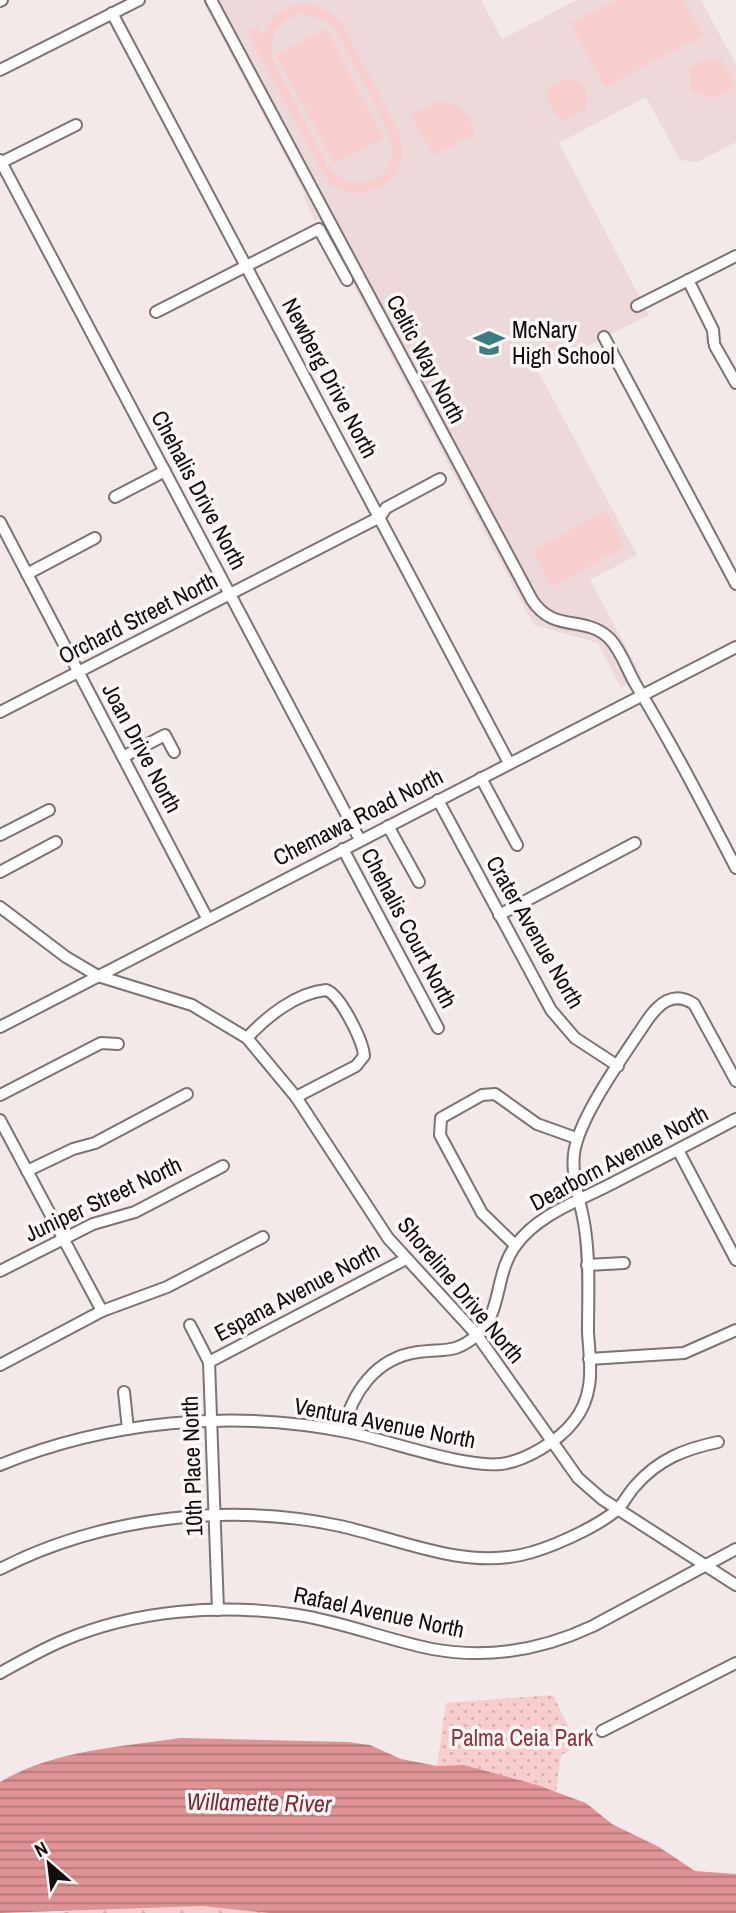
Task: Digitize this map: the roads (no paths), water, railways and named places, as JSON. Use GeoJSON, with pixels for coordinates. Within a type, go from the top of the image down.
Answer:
{"type":"FeatureCollection","features":[{"type":"Feature","properties":{"kind":"street"},"geometry":{"type":"LineString","coordinates":[[0,70],[139,0]]}},
{"type":"Feature","properties":{"kind":"street","name":"Celtic Way North"},"geometry":{"type":"LineString","coordinates":[[211,0],[532,600],[554,621],[590,627],[604,634],[617,648],[736,868]]}},
{"type":"Feature","properties":{"kind":"street","name":"Newberg Drive North"},"geometry":{"type":"LineString","coordinates":[[112,13],[509,763]]}},
{"type":"Feature","properties":{"kind":"street"},"geometry":{"type":"LineString","coordinates":[[1,162],[76,125]]}},
{"type":"Feature","properties":{"kind":"street","name":"Chehalis Drive North"},"geometry":{"type":"LineString","coordinates":[[1,162],[360,840]]}},
{"type":"Feature","properties":{"kind":"street"},"geometry":{"type":"LineString","coordinates":[[156,312],[319,229],[347,280]]}},
{"type":"Feature","properties":{"kind":"street"},"geometry":{"type":"LineString","coordinates":[[637,306],[736,256]]}},
{"type":"Feature","properties":{"kind":"street"},"geometry":{"type":"LineString","coordinates":[[688,280],[713,330],[715,344],[736,382]]}},
{"type":"Feature","properties":{"kind":"street"},"geometry":{"type":"LineString","coordinates":[[604,337],[736,584]]}},
{"type":"Feature","properties":{"kind":"street"},"geometry":{"type":"LineString","coordinates":[[116,497],[165,471]]}},
{"type":"Feature","properties":{"kind":"street","name":"Orchard Street North"},"geometry":{"type":"LineString","coordinates":[[0,712],[380,517],[386,509],[440,479]]}},
{"type":"Feature","properties":{"kind":"street","name":"Joan Drive North"},"geometry":{"type":"LineString","coordinates":[[0,522],[4,538],[27,574],[207,918]]}},
{"type":"Feature","properties":{"kind":"street"},"geometry":{"type":"LineString","coordinates":[[27,574],[95,538]]}},
{"type":"Feature","properties":{"kind":"street","name":"Chemawa Road North"},"geometry":{"type":"LineString","coordinates":[[0,1027],[736,647]]}},
{"type":"Feature","properties":{"kind":"street"},"geometry":{"type":"LineString","coordinates":[[123,757],[165,735],[174,752]]}},
{"type":"Feature","properties":{"kind":"street"},"geometry":{"type":"LineString","coordinates":[[481,778],[517,845]]}},
{"type":"Feature","properties":{"kind":"street","name":"Crater Avenue North"},"geometry":{"type":"LineString","coordinates":[[438,800],[557,1018],[575,1038],[618,1066]]}},
{"type":"Feature","properties":{"kind":"street"},"geometry":{"type":"LineString","coordinates":[[0,835],[49,810]]}},
{"type":"Feature","properties":{"kind":"street"},"geometry":{"type":"LineString","coordinates":[[388,826],[419,882]]}},
{"type":"Feature","properties":{"kind":"street"},"geometry":{"type":"LineString","coordinates":[[0,872],[56,842]]}},
{"type":"Feature","properties":{"kind":"street"},"geometry":{"type":"LineString","coordinates":[[499,915],[635,844]]}},
{"type":"Feature","properties":{"kind":"street","name":"Chehalis Court North"},"geometry":{"type":"LineString","coordinates":[[343,849],[438,1028]]}},
{"type":"Feature","properties":{"kind":"street","name":"Shoreline Drive North"},"geometry":{"type":"LineString","coordinates":[[0,907],[98,976],[192,1005],[247,1038],[296,1097],[388,1238],[477,1335],[590,1491],[736,1585]]}},
{"type":"Feature","properties":{"kind":"street"},"geometry":{"type":"LineString","coordinates":[[247,1038],[274,1013],[312,993],[326,990],[337,996],[363,1046],[364,1056],[356,1066],[296,1097]]}},
{"type":"Feature","properties":{"kind":"street"},"geometry":{"type":"LineString","coordinates":[[515,1245],[493,1225],[478,1205],[440,1135],[441,1118],[482,1095],[495,1094],[537,1124],[576,1138],[654,1010],[665,1000],[682,998],[694,1004],[736,1081]]}},
{"type":"Feature","properties":{"kind":"street"},"geometry":{"type":"LineString","coordinates":[[0,1095],[101,1043],[118,1044]]}},
{"type":"Feature","properties":{"kind":"street"},"geometry":{"type":"LineString","coordinates":[[27,1171],[73,1149],[95,1143],[187,1094]]}},
{"type":"Feature","properties":{"kind":"street","name":"Dearborn Avenue North"},"geometry":{"type":"LineString","coordinates":[[477,1335],[492,1318],[497,1284],[515,1245],[543,1220],[736,1119]]}},
{"type":"Feature","properties":{"kind":"street"},"geometry":{"type":"LineString","coordinates":[[0,1120],[102,1311]]}},
{"type":"Feature","properties":{"kind":"street","name":"Ventura Avenue North"},"geometry":{"type":"LineString","coordinates":[[0,1465],[77,1439],[128,1429],[212,1421],[274,1423],[343,1431],[475,1464],[516,1461],[552,1441],[572,1424],[582,1410],[590,1384],[587,1265],[573,1173],[576,1138]]}},
{"type":"Feature","properties":{"kind":"street"},"geometry":{"type":"LineString","coordinates":[[678,1150],[736,1260]]}},
{"type":"Feature","properties":{"kind":"street","name":"Juniper Street North"},"geometry":{"type":"LineString","coordinates":[[0,1271],[93,1224],[135,1212],[223,1166]]}},
{"type":"Feature","properties":{"kind":"street"},"geometry":{"type":"LineString","coordinates":[[0,1365],[102,1311],[167,1287],[263,1237]]}},
{"type":"Feature","properties":{"kind":"street","name":"Espana Avenue North"},"geometry":{"type":"LineString","coordinates":[[209,1362],[405,1259]]}},
{"type":"Feature","properties":{"kind":"street"},"geometry":{"type":"LineString","coordinates":[[587,1265],[624,1263]]}},
{"type":"Feature","properties":{"kind":"street","name":"10th Place North"},"geometry":{"type":"LineString","coordinates":[[190,1325],[209,1362],[218,1609]]}},
{"type":"Feature","properties":{"kind":"street"},"geometry":{"type":"LineString","coordinates":[[589,1359],[684,1353],[736,1330]]}},
{"type":"Feature","properties":{"kind":"street"},"geometry":{"type":"LineString","coordinates":[[343,1431],[349,1405],[359,1388],[381,1368],[414,1352],[456,1350],[477,1335]]}},
{"type":"Feature","properties":{"kind":"street"},"geometry":{"type":"LineString","coordinates":[[124,1392],[128,1429]]}},
{"type":"Feature","properties":{"kind":"street"},"geometry":{"type":"LineString","coordinates":[[0,1569],[50,1547],[99,1532],[215,1515],[338,1526],[458,1556],[483,1559],[520,1555],[547,1548],[617,1509],[633,1487],[659,1463],[692,1447],[718,1441]]}},
{"type":"Feature","properties":{"kind":"street","name":"Rafael Avenue North"},"geometry":{"type":"LineString","coordinates":[[0,1672],[62,1640],[106,1626],[160,1615],[218,1609],[298,1615],[454,1652],[516,1651],[571,1636],[593,1626],[736,1549]]}},
{"type":"Feature","properties":{"kind":"street"},"geometry":{"type":"LineString","coordinates":[[602,1731],[736,1663]]}},
{"type":"Feature","properties":{"kind":"water","name":"Willamette River"},"geometry":{"type":"Polygon","coordinates":[[[181,1738],[348,1742],[370,1745],[401,1759],[437,1766],[464,1765],[537,1785],[586,1803],[612,1824],[659,1847],[695,1871],[736,1874],[736,1913],[269,1913],[202,1906],[0,1913],[0,1782],[21,1771],[65,1756],[181,1738]]]}},
{"type":"Feature","properties":{"kind":"place","name":"McNary High School"},"geometry":{"type":"Point","coordinates":[489,343]}},
{"type":"Feature","properties":{"kind":"park label","name":"Palma Ceia Park"},"geometry":{"type":"Point","coordinates":[522,1738]}}]}
